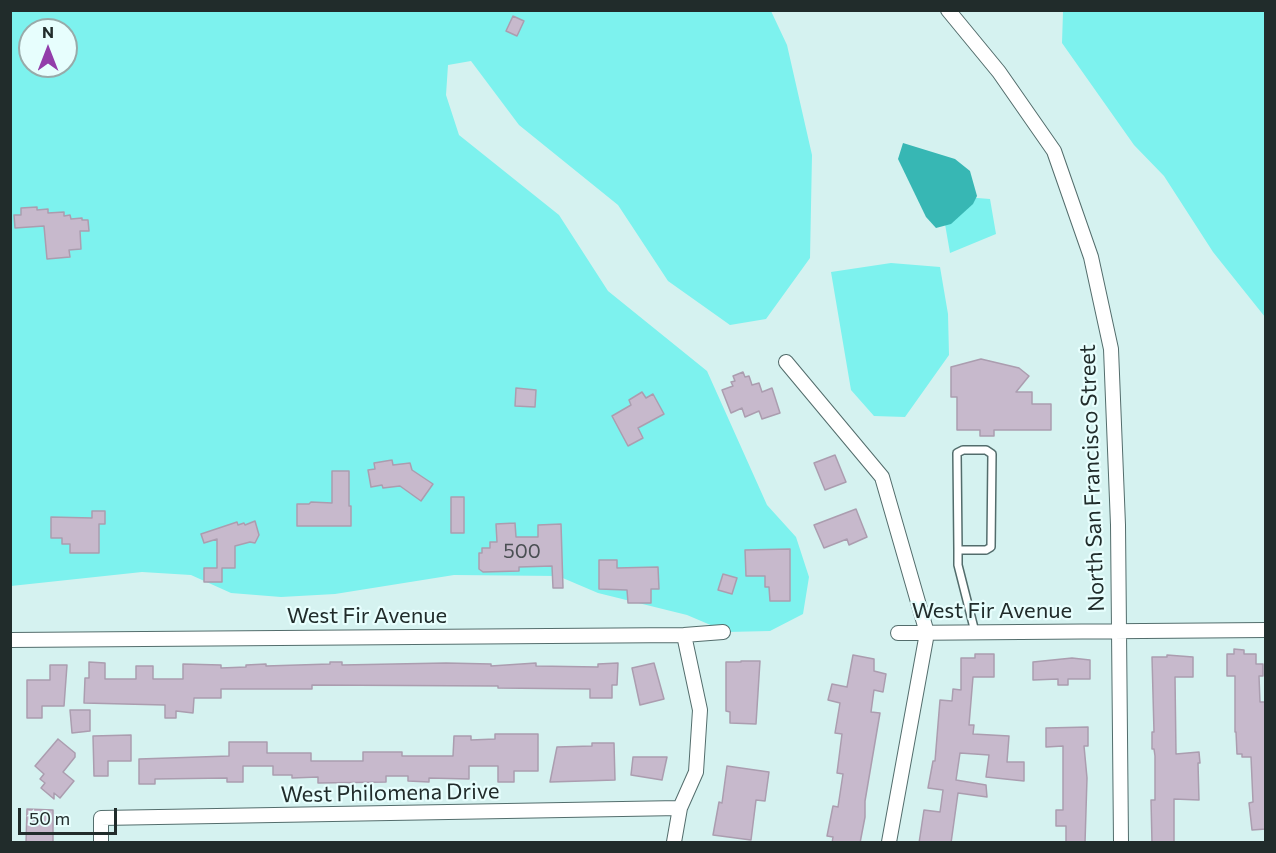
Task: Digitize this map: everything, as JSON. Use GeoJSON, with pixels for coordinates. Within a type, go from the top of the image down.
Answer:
{"type":"FeatureCollection","features":[{"type":"Feature","properties":{"kind":"street","name":"North San Francisco Street"},"geometry":{"type":"LineString","coordinates":[[948,10],[999,72],[1054,151],[1091,257],[1111,349],[1118,525],[1121,843]]}},
{"type":"Feature","properties":{"kind":"street"},"geometry":{"type":"LineString","coordinates":[[786,362],[882,477],[927,633],[889,843]]}},
{"type":"Feature","properties":{"kind":"street","name":"West Fir Avenue"},"geometry":{"type":"LineString","coordinates":[[898,633],[1266,630]]}},
{"type":"Feature","properties":{"kind":"street","name":"West Fir Avenue"},"geometry":{"type":"LineString","coordinates":[[10,640],[684,635],[723,632]]}},
{"type":"Feature","properties":{"kind":"street"},"geometry":{"type":"LineString","coordinates":[[674,843],[680,808],[696,772],[699,710],[684,635]]}},
{"type":"Feature","properties":{"kind":"street","name":"West Philomena Drive"},"geometry":{"type":"LineString","coordinates":[[101,843],[101,818],[680,808]]}},
{"type":"Feature","properties":{"kind":"lane"},"geometry":{"type":"LineString","coordinates":[[958,550],[992,548],[992,454],[986,450],[963,450],[957,453],[958,565],[975,632]]}},
{"type":"Feature","properties":{"kind":"shaded area"},"geometry":{"type":"Polygon","coordinates":[[[1065,10],[1265,11],[1265,317],[1213,252],[1164,176],[1134,145],[1062,43],[1063,12],[1065,10]]]}},
{"type":"Feature","properties":{"kind":"shaded area"},"geometry":{"type":"Polygon","coordinates":[[[10,11],[771,11],[787,45],[812,155],[810,258],[766,319],[730,325],[668,281],[618,205],[519,125],[471,61],[448,65],[446,95],[459,135],[559,215],[608,291],[707,371],[767,505],[796,537],[809,577],[803,614],[770,631],[727,632],[687,615],[598,593],[558,576],[454,575],[335,594],[281,597],[231,593],[191,575],[142,572],[11,586],[10,11]]]}},
{"type":"Feature","properties":{"kind":"shaded area"},"geometry":{"type":"Polygon","coordinates":[[[903,143],[955,159],[970,171],[977,196],[973,204],[951,224],[936,228],[926,217],[898,159],[903,143]]]}},
{"type":"Feature","properties":{"kind":"shaded area"},"geometry":{"type":"Polygon","coordinates":[[[940,195],[990,199],[996,234],[950,253],[940,195]]]}},
{"type":"Feature","properties":{"kind":"shaded area"},"geometry":{"type":"Polygon","coordinates":[[[891,263],[940,267],[948,314],[949,355],[905,417],[874,416],[851,390],[831,272],[891,263]]]}},
{"type":"Feature","properties":{"kind":"building"},"geometry":{"type":"Polygon","coordinates":[[[513,16],[524,21],[517,36],[506,31],[513,16]]]}},
{"type":"Feature","properties":{"kind":"building"},"geometry":{"type":"Polygon","coordinates":[[[37,207],[37,210],[48,209],[48,213],[64,212],[64,216],[70,215],[71,219],[88,220],[89,231],[80,231],[81,249],[69,250],[70,257],[47,259],[44,226],[15,228],[14,215],[21,215],[21,208],[37,207]]]}},
{"type":"Feature","properties":{"kind":"building"},"geometry":{"type":"Polygon","coordinates":[[[981,359],[1019,368],[1029,376],[1016,392],[1032,392],[1032,404],[1051,404],[1051,430],[994,430],[994,436],[980,436],[980,430],[957,430],[957,397],[951,397],[951,367],[981,359]]]}},
{"type":"Feature","properties":{"kind":"building"},"geometry":{"type":"Polygon","coordinates":[[[743,372],[745,377],[749,376],[752,385],[759,383],[762,392],[772,388],[780,413],[762,419],[759,411],[745,417],[742,408],[731,413],[722,390],[733,386],[731,382],[735,381],[733,376],[743,372]]]}},
{"type":"Feature","properties":{"kind":"building"},"geometry":{"type":"Polygon","coordinates":[[[516,388],[536,390],[535,407],[515,406],[516,388]]]}},
{"type":"Feature","properties":{"kind":"building"},"geometry":{"type":"Polygon","coordinates":[[[642,392],[646,398],[653,394],[664,414],[638,428],[643,438],[628,446],[612,416],[631,405],[629,400],[642,392]]]}},
{"type":"Feature","properties":{"kind":"building"},"geometry":{"type":"Polygon","coordinates":[[[835,455],[846,482],[825,490],[814,463],[835,455]]]}},
{"type":"Feature","properties":{"kind":"building"},"geometry":{"type":"Polygon","coordinates":[[[392,460],[393,465],[410,463],[412,470],[433,484],[421,501],[400,486],[371,487],[368,470],[375,469],[374,463],[392,460]]]}},
{"type":"Feature","properties":{"kind":"building"},"geometry":{"type":"Polygon","coordinates":[[[332,471],[349,471],[351,526],[297,526],[297,504],[332,503],[332,471]]]}},
{"type":"Feature","properties":{"kind":"building"},"geometry":{"type":"Polygon","coordinates":[[[451,497],[464,497],[464,533],[451,533],[451,497]]]}},
{"type":"Feature","properties":{"kind":"building"},"geometry":{"type":"Polygon","coordinates":[[[856,509],[867,537],[849,545],[847,539],[824,548],[814,525],[856,509]]]}},
{"type":"Feature","properties":{"kind":"building"},"geometry":{"type":"Polygon","coordinates":[[[92,511],[105,511],[105,524],[99,524],[99,553],[70,553],[70,544],[62,544],[62,538],[51,538],[51,517],[92,518],[92,511]]]}},
{"type":"Feature","properties":{"kind":"building"},"geometry":{"type":"Polygon","coordinates":[[[255,521],[259,535],[255,543],[235,546],[235,568],[222,568],[222,582],[204,582],[204,568],[217,568],[217,539],[204,543],[201,534],[237,522],[238,525],[244,523],[245,525],[255,521]]]}},
{"type":"Feature","properties":{"kind":"building"},"geometry":{"type":"Polygon","coordinates":[[[515,523],[516,537],[538,537],[538,525],[561,524],[563,588],[553,588],[552,566],[519,567],[519,571],[483,572],[479,569],[479,553],[482,553],[482,548],[490,548],[490,542],[497,542],[496,524],[515,523]]]}},
{"type":"Feature","properties":{"kind":"building"},"geometry":{"type":"Polygon","coordinates":[[[790,549],[790,601],[770,601],[769,587],[765,587],[765,576],[746,576],[745,550],[790,549]]]}},
{"type":"Feature","properties":{"kind":"building"},"geometry":{"type":"Polygon","coordinates":[[[599,560],[617,560],[617,568],[658,567],[659,589],[651,589],[651,603],[628,603],[627,590],[599,589],[599,560]]]}},
{"type":"Feature","properties":{"kind":"building"},"geometry":{"type":"Polygon","coordinates":[[[723,574],[737,578],[732,594],[718,590],[723,574]]]}},
{"type":"Feature","properties":{"kind":"building"},"geometry":{"type":"Polygon","coordinates":[[[1234,649],[1244,650],[1244,654],[1256,654],[1256,664],[1263,664],[1263,676],[1259,676],[1260,702],[1266,702],[1266,829],[1252,830],[1249,803],[1253,802],[1251,757],[1242,757],[1242,754],[1237,754],[1235,676],[1227,676],[1227,654],[1234,654],[1234,649]]]}},
{"type":"Feature","properties":{"kind":"building"},"geometry":{"type":"Polygon","coordinates":[[[975,654],[994,654],[994,677],[973,677],[969,725],[974,725],[973,734],[1009,736],[1007,762],[1024,762],[1024,781],[986,777],[989,755],[960,753],[956,780],[986,785],[987,797],[958,793],[951,843],[919,843],[924,810],[940,812],[943,790],[928,788],[933,761],[935,761],[940,700],[952,701],[953,689],[961,690],[961,658],[975,658],[975,654]]]}},
{"type":"Feature","properties":{"kind":"building"},"geometry":{"type":"Polygon","coordinates":[[[853,655],[874,659],[874,671],[886,674],[883,692],[874,690],[871,712],[880,713],[860,843],[832,843],[833,837],[827,836],[833,806],[838,807],[843,774],[837,773],[842,734],[835,733],[840,703],[828,700],[832,684],[847,687],[853,655]]]}},
{"type":"Feature","properties":{"kind":"building"},"geometry":{"type":"Polygon","coordinates":[[[1167,655],[1193,657],[1193,677],[1175,677],[1176,754],[1199,752],[1199,800],[1174,799],[1174,843],[1152,843],[1151,800],[1155,800],[1155,756],[1154,749],[1152,749],[1152,732],[1154,732],[1152,657],[1167,657],[1167,655]]]}},
{"type":"Feature","properties":{"kind":"building"},"geometry":{"type":"Polygon","coordinates":[[[1072,658],[1090,660],[1090,679],[1068,679],[1068,685],[1058,685],[1058,679],[1033,680],[1033,662],[1072,658]]]}},
{"type":"Feature","properties":{"kind":"building"},"geometry":{"type":"Polygon","coordinates":[[[760,661],[756,724],[730,723],[730,712],[726,711],[726,662],[760,661]]]}},
{"type":"Feature","properties":{"kind":"building"},"geometry":{"type":"Polygon","coordinates":[[[89,662],[105,663],[105,679],[136,679],[136,666],[153,666],[153,679],[183,679],[183,664],[221,665],[221,668],[266,664],[266,666],[330,664],[330,662],[342,662],[342,665],[446,663],[491,664],[491,666],[536,663],[536,666],[598,667],[598,664],[618,663],[617,685],[612,685],[612,698],[590,698],[590,689],[498,688],[498,686],[312,685],[312,689],[221,689],[221,698],[194,698],[193,713],[176,711],[176,718],[165,718],[165,705],[84,703],[85,678],[89,678],[89,662]]]}},
{"type":"Feature","properties":{"kind":"building"},"geometry":{"type":"Polygon","coordinates":[[[654,663],[664,699],[640,705],[632,668],[654,663]]]}},
{"type":"Feature","properties":{"kind":"building"},"geometry":{"type":"Polygon","coordinates":[[[50,665],[67,665],[64,706],[42,706],[42,718],[27,718],[27,680],[50,680],[50,665]]]}},
{"type":"Feature","properties":{"kind":"building"},"geometry":{"type":"Polygon","coordinates":[[[70,710],[90,710],[90,731],[72,733],[70,710]]]}},
{"type":"Feature","properties":{"kind":"building"},"geometry":{"type":"Polygon","coordinates":[[[1088,727],[1088,746],[1084,746],[1087,778],[1085,843],[1066,843],[1066,826],[1056,826],[1056,810],[1063,810],[1063,746],[1046,747],[1046,728],[1088,727]]]}},
{"type":"Feature","properties":{"kind":"building"},"geometry":{"type":"Polygon","coordinates":[[[495,734],[538,734],[538,771],[514,771],[514,782],[498,782],[498,766],[469,766],[469,779],[429,778],[429,782],[408,781],[408,776],[386,776],[386,782],[318,783],[318,777],[292,778],[292,775],[273,775],[273,766],[243,766],[243,782],[227,782],[227,778],[155,779],[155,784],[139,784],[139,759],[229,756],[229,742],[267,742],[267,753],[311,753],[311,761],[363,761],[363,752],[402,752],[402,756],[453,756],[454,736],[471,736],[471,740],[495,739],[495,734]]]}},
{"type":"Feature","properties":{"kind":"building"},"geometry":{"type":"Polygon","coordinates":[[[131,735],[131,761],[108,761],[108,776],[94,776],[93,736],[131,735]]]}},
{"type":"Feature","properties":{"kind":"building"},"geometry":{"type":"Polygon","coordinates":[[[58,739],[75,753],[75,757],[63,772],[74,781],[60,798],[54,793],[54,799],[41,788],[45,783],[40,779],[44,774],[35,766],[58,739]]]}},
{"type":"Feature","properties":{"kind":"building"},"geometry":{"type":"Polygon","coordinates":[[[592,743],[614,743],[615,780],[550,782],[557,747],[592,746],[592,743]]]}},
{"type":"Feature","properties":{"kind":"building"},"geometry":{"type":"Polygon","coordinates":[[[633,757],[667,757],[662,780],[631,775],[633,757]]]}},
{"type":"Feature","properties":{"kind":"building"},"geometry":{"type":"Polygon","coordinates":[[[727,766],[769,772],[765,801],[756,800],[751,840],[713,835],[719,802],[722,803],[727,766]]]}},
{"type":"Feature","properties":{"kind":"building"},"geometry":{"type":"Polygon","coordinates":[[[27,809],[53,810],[53,843],[26,843],[27,809]]]}}]}
